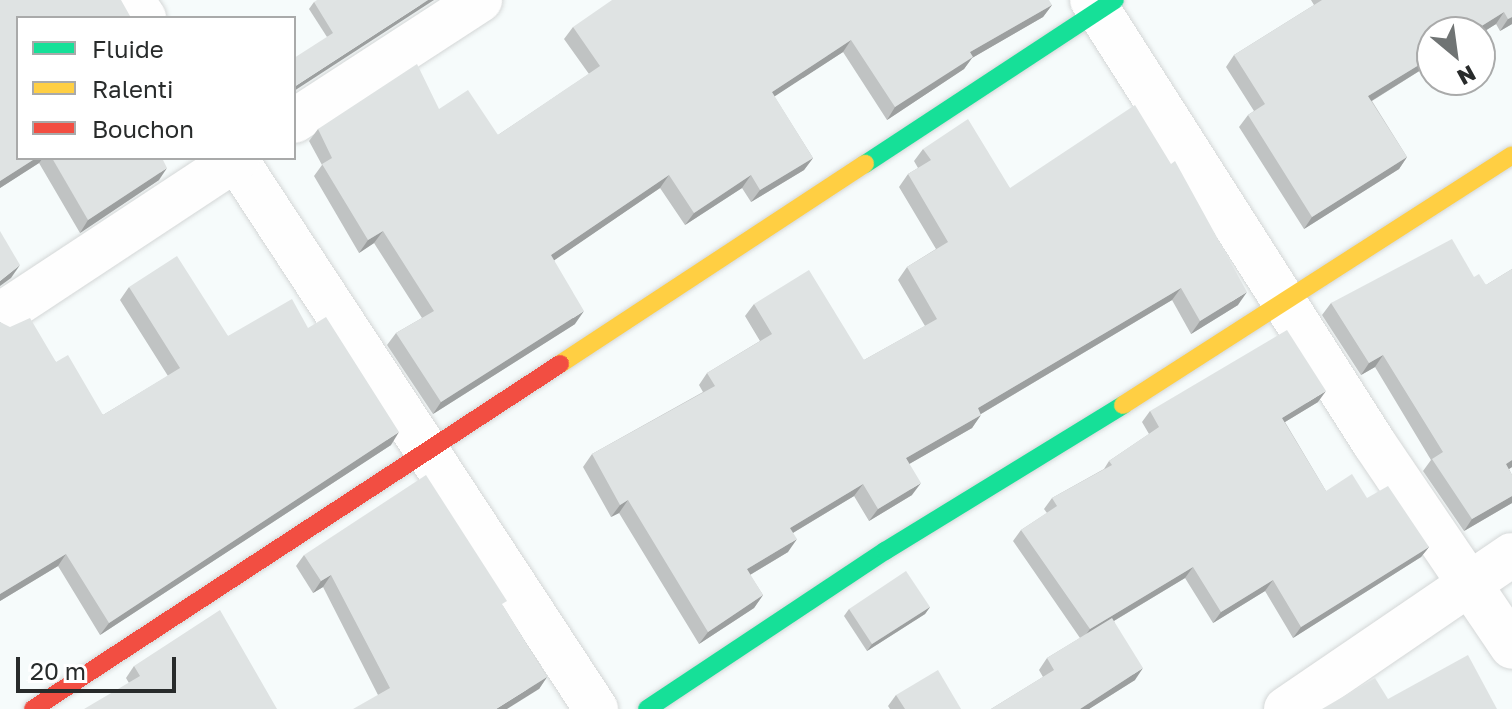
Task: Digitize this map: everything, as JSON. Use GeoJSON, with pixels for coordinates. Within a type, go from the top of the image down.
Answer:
{"type":"FeatureCollection","features":[{"type":"Feature","properties":{"kind":"street"},"geometry":{"type":"LineString","coordinates":[[296,120],[480,0]]}},
{"type":"Feature","properties":{"kind":"street"},"geometry":{"type":"LineString","coordinates":[[33,709],[1102,3],[1374,443],[1471,581],[1512,647]]}},
{"type":"Feature","properties":{"kind":"street"},"geometry":{"type":"LineString","coordinates":[[647,709],[885,551],[1287,304],[1512,155]]}},
{"type":"Feature","properties":{"kind":"street"},"geometry":{"type":"LineString","coordinates":[[0,315],[233,160]]}},
{"type":"Feature","properties":{"kind":"street"},"geometry":{"type":"LineString","coordinates":[[237,160],[596,709]]}},
{"type":"Feature","properties":{"kind":"street"},"geometry":{"type":"LineString","coordinates":[[1286,709],[1512,555]]}},
{"type":"Feature","properties":{"kind":"building"},"geometry":{"type":"Polygon","coordinates":[[[0,0],[121,0],[130,16],[16,16],[16,160],[33,160],[0,181],[0,0]]]}},
{"type":"Feature","properties":{"kind":"building"},"geometry":{"type":"Polygon","coordinates":[[[428,0],[296,86],[296,57],[333,33],[314,2],[428,0]]]}},
{"type":"Feature","properties":{"kind":"building"},"geometry":{"type":"Polygon","coordinates":[[[612,0],[1049,0],[1052,5],[970,52],[973,57],[895,107],[851,40],[772,92],[813,158],[760,190],[751,175],[694,213],[669,175],[551,255],[584,311],[441,402],[396,333],[434,311],[383,231],[368,240],[322,164],[332,158],[318,129],[417,64],[439,109],[468,90],[498,135],[600,66],[573,27],[612,0]]]}},
{"type":"Feature","properties":{"kind":"building"},"geometry":{"type":"Polygon","coordinates":[[[1322,0],[1512,0],[1512,17],[1508,19],[1504,12],[1496,17],[1416,16],[1416,67],[1368,96],[1407,157],[1312,217],[1248,115],[1265,104],[1234,55],[1322,0]]]}},
{"type":"Feature","properties":{"kind":"building"},"geometry":{"type":"Polygon","coordinates":[[[1135,105],[1171,164],[1175,161],[1247,292],[1200,321],[1181,288],[978,408],[981,415],[906,458],[921,483],[878,509],[863,484],[790,528],[797,539],[747,569],[763,595],[708,632],[628,500],[620,505],[592,454],[715,386],[707,373],[772,334],[754,304],[809,270],[864,360],[937,319],[907,267],[948,242],[908,174],[931,160],[923,149],[968,119],[1010,188],[1135,105]]]}},
{"type":"Feature","properties":{"kind":"building"},"geometry":{"type":"Polygon","coordinates":[[[53,160],[163,160],[167,168],[88,220],[53,160]]]}},
{"type":"Feature","properties":{"kind":"building"},"geometry":{"type":"Polygon","coordinates":[[[0,231],[20,265],[0,281],[0,231]]]}},
{"type":"Feature","properties":{"kind":"building"},"geometry":{"type":"Polygon","coordinates":[[[1452,239],[1474,277],[1479,274],[1486,285],[1512,269],[1512,460],[1506,464],[1512,475],[1512,496],[1472,519],[1432,459],[1443,452],[1383,355],[1369,363],[1331,303],[1452,239]]]}},
{"type":"Feature","properties":{"kind":"building"},"geometry":{"type":"Polygon","coordinates":[[[177,256],[228,336],[292,299],[308,328],[326,317],[399,432],[109,623],[66,554],[0,594],[0,322],[10,327],[30,318],[56,362],[68,355],[103,415],[180,368],[129,287],[177,256]]]}},
{"type":"Feature","properties":{"kind":"building"},"geometry":{"type":"Polygon","coordinates":[[[1287,330],[1326,391],[1282,418],[1326,491],[1352,474],[1367,498],[1388,486],[1429,547],[1301,627],[1273,580],[1221,612],[1193,567],[1090,629],[1021,530],[1057,506],[1052,498],[1112,465],[1109,461],[1159,427],[1150,411],[1287,330]]]}},
{"type":"Feature","properties":{"kind":"building"},"geometry":{"type":"Polygon","coordinates":[[[426,475],[507,601],[502,604],[547,677],[496,709],[353,709],[390,688],[331,575],[321,581],[304,555],[426,475]]]}},
{"type":"Feature","properties":{"kind":"building"},"geometry":{"type":"Polygon","coordinates":[[[906,571],[930,607],[872,644],[849,609],[906,571]]]}},
{"type":"Feature","properties":{"kind":"building"},"geometry":{"type":"Polygon","coordinates":[[[220,610],[277,709],[84,709],[140,676],[134,666],[220,610]]]}},
{"type":"Feature","properties":{"kind":"building"},"geometry":{"type":"Polygon","coordinates":[[[1112,618],[1143,668],[1080,709],[991,709],[1054,670],[1047,658],[1112,618]]]}},
{"type":"Feature","properties":{"kind":"building"},"geometry":{"type":"Polygon","coordinates":[[[1468,655],[1497,709],[1322,709],[1375,678],[1388,699],[1468,655]]]}},
{"type":"Feature","properties":{"kind":"building"},"geometry":{"type":"Polygon","coordinates":[[[938,670],[961,709],[905,709],[896,695],[938,670]]]}},
{"type":"Feature","properties":{"kind":"traffic: fast"},"geometry":{"type":"LineString","coordinates":[[865,164],[1115,0]]}},
{"type":"Feature","properties":{"kind":"traffic: fast"},"geometry":{"type":"LineString","coordinates":[[647,709],[885,551],[1123,405]]}},
{"type":"Feature","properties":{"kind":"traffic: slow"},"geometry":{"type":"LineString","coordinates":[[1123,405],[1512,155]]}},
{"type":"Feature","properties":{"kind":"traffic: slow"},"geometry":{"type":"LineString","coordinates":[[560,364],[865,164]]}},
{"type":"Feature","properties":{"kind":"traffic: jam"},"geometry":{"type":"LineString","coordinates":[[33,709],[560,364]]}}]}
